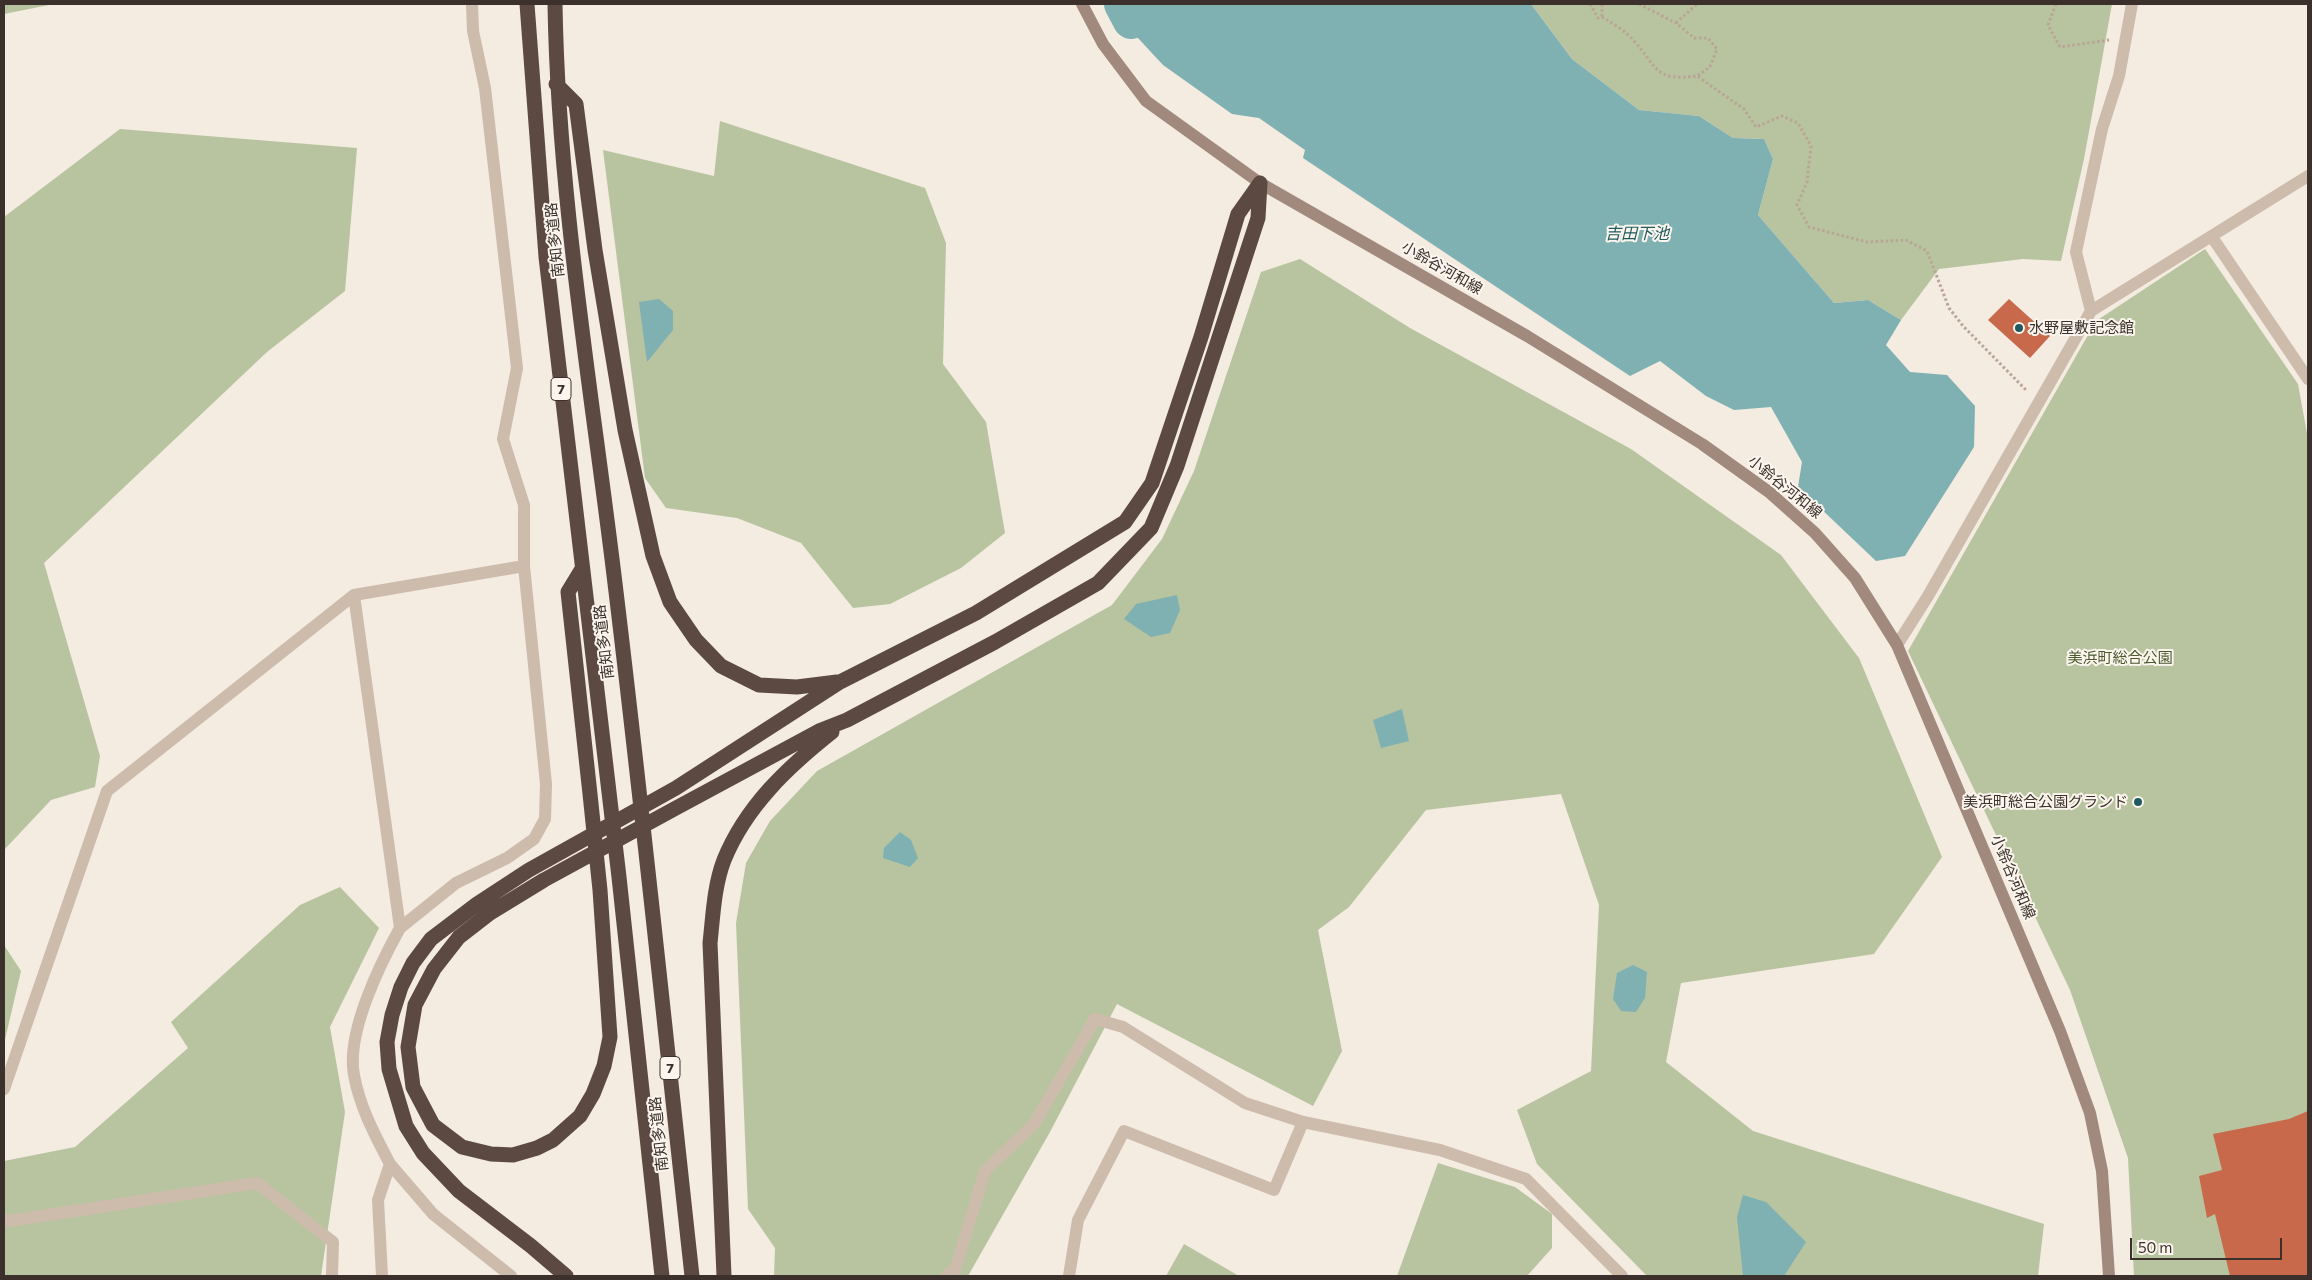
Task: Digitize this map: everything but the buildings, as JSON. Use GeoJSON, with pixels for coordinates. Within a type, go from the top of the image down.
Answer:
{"type":"FeatureCollection","features":[{"type":"Feature","properties":{"kind":"highway","name":"南知多道路"},"geometry":{"type":"LineString","coordinates":[[527,4],[546,257],[619,877],[662,1276]]}},
{"type":"Feature","properties":{"kind":"highway","name":"南知多道路"},"geometry":{"type":"LineString","coordinates":[[555,4],[556,84],[577,278],[648,860],[692,1276]]}},
{"type":"Feature","properties":{"kind":"highway"},"geometry":{"type":"LineString","coordinates":[[556,84],[576,104],[595,250],[625,430],[654,556],[670,602],[696,640],[720,666],[759,685],[797,687],[840,682]]}},
{"type":"Feature","properties":{"kind":"highway"},"geometry":{"type":"LineString","coordinates":[[582,569],[568,592],[590,794],[600,890],[610,1037],[604,1066],[593,1094],[580,1116],[553,1140],[536,1148],[513,1155],[491,1154],[462,1147],[433,1125],[412,1086],[408,1047],[415,1005],[434,969],[459,937],[490,913],[544,880],[819,731],[847,720],[995,642],[1098,583],[1150,528],[1177,466],[1258,218],[1260,183]]}},
{"type":"Feature","properties":{"kind":"highway"},"geometry":{"type":"LineString","coordinates":[[566,1276],[459,1191],[424,1153],[406,1126],[389,1069],[387,1042],[392,1015],[401,987],[413,963],[431,939],[477,904],[529,870],[676,788],[840,682],[976,613],[1125,522],[1152,483],[1198,346],[1238,214],[1260,183]]}},
{"type":"Feature","properties":{"kind":"highway"},"geometry":{"type":"LineString","coordinates":[[724,1276],[710,944],[714,904],[724,861],[745,820],[775,781],[802,756],[847,720]]}},
{"type":"Feature","properties":{"kind":"main road","name":"小鈴谷河和線"},"geometry":{"type":"LineString","coordinates":[[1082,4],[1103,44],[1146,101],[1260,183],[1604,382],[1702,444],[1769,492],[1815,532],[1854,578],[1897,645],[2060,1031],[2090,1113],[2102,1171],[2109,1276]]}},
{"type":"Feature","properties":{"kind":"street"},"geometry":{"type":"LineString","coordinates":[[472,4],[472,31],[485,88],[517,368],[503,438],[524,505],[524,566],[546,784],[545,818],[534,839],[507,858],[456,883],[400,928],[379,965],[356,1035],[354,1074],[366,1117],[390,1164],[433,1214],[510,1276]]}},
{"type":"Feature","properties":{"kind":"street"},"geometry":{"type":"LineString","coordinates":[[2091,311],[2076,252],[2102,129],[2119,76],[2132,4]]}},
{"type":"Feature","properties":{"kind":"street"},"geometry":{"type":"LineString","coordinates":[[1897,645],[1928,596],[2091,311],[2308,176]]}},
{"type":"Feature","properties":{"kind":"street"},"geometry":{"type":"LineString","coordinates":[[2212,237],[2308,379]]}},
{"type":"Feature","properties":{"kind":"street"},"geometry":{"type":"LineString","coordinates":[[4,1089],[107,791],[354,595],[524,566]]}},
{"type":"Feature","properties":{"kind":"street"},"geometry":{"type":"LineString","coordinates":[[354,595],[400,928]]}},
{"type":"Feature","properties":{"kind":"street"},"geometry":{"type":"LineString","coordinates":[[946,1276],[954,1270],[985,1171],[1034,1124],[1096,1020],[1123,1027],[1245,1103],[1303,1122],[1440,1150],[1526,1179],[1622,1276]]}},
{"type":"Feature","properties":{"kind":"street"},"geometry":{"type":"LineString","coordinates":[[1069,1276],[1078,1220],[1124,1131],[1274,1190],[1303,1122]]}},
{"type":"Feature","properties":{"kind":"street"},"geometry":{"type":"LineString","coordinates":[[382,1276],[378,1200],[390,1164]]}},
{"type":"Feature","properties":{"kind":"street"},"geometry":{"type":"LineString","coordinates":[[4,1220],[8,1221],[257,1183],[333,1242],[332,1276]]}},
{"type":"Feature","properties":{"kind":"path"},"geometry":{"type":"LineString","coordinates":[[1590,4],[1598,18],[1602,17],[1634,40],[1650,63],[1663,75],[1680,78],[1697,76],[1710,68],[1718,49],[1708,38],[1694,38],[1676,24],[1644,9],[1639,4]]}},
{"type":"Feature","properties":{"kind":"path"},"geometry":{"type":"LineString","coordinates":[[1602,4],[1602,17]]}},
{"type":"Feature","properties":{"kind":"path"},"geometry":{"type":"LineString","coordinates":[[1676,24],[1697,4]]}},
{"type":"Feature","properties":{"kind":"path"},"geometry":{"type":"LineString","coordinates":[[2056,4],[2048,25],[2060,47],[2110,40],[2119,76]]}},
{"type":"Feature","properties":{"kind":"path"},"geometry":{"type":"LineString","coordinates":[[1697,76],[1744,109],[1756,127],[1782,116],[1798,123],[1810,146],[1807,182],[1797,205],[1809,227],[1867,242],[1906,240],[1927,251],[1949,308],[1963,326],[2028,392]]}},
{"type":"Feature","properties":{"kind":"green space"},"geometry":{"type":"Polygon","coordinates":[[[4,4],[54,4],[4,14],[4,4]]]}},
{"type":"Feature","properties":{"kind":"green space"},"geometry":{"type":"Polygon","coordinates":[[[1531,4],[2112,4],[2084,159],[2061,261],[2023,259],[1939,269],[1901,320],[1868,300],[1834,303],[1758,215],[1773,159],[1764,139],[1733,138],[1699,116],[1639,110],[1572,59],[1531,4]]]}},
{"type":"Feature","properties":{"kind":"green space"},"geometry":{"type":"Polygon","coordinates":[[[720,121],[925,188],[946,243],[943,364],[986,422],[1005,533],[961,568],[890,604],[853,608],[801,543],[737,518],[666,508],[645,478],[603,150],[714,176],[720,121]]]}},
{"type":"Feature","properties":{"kind":"green space"},"geometry":{"type":"Polygon","coordinates":[[[120,129],[357,148],[345,291],[267,352],[44,563],[100,756],[95,787],[51,800],[4,850],[4,217],[120,129]]]}},
{"type":"Feature","properties":{"kind":"green space","name":"美浜町総合公園"},"geometry":{"type":"Polygon","coordinates":[[[2205,249],[2298,384],[2308,439],[2308,1276],[2134,1276],[2128,1158],[2070,990],[1908,651],[2096,321],[2205,249]]]}},
{"type":"Feature","properties":{"kind":"green space"},"geometry":{"type":"Polygon","coordinates":[[[1300,259],[1410,328],[1631,449],[1781,555],[1859,658],[1942,857],[1874,954],[1681,983],[1666,1062],[1753,1131],[2044,1224],[2038,1276],[1647,1276],[1537,1164],[1517,1110],[1591,1071],[1599,905],[1561,794],[1426,810],[1349,907],[1318,930],[1342,1051],[1313,1106],[1117,1004],[1050,1132],[968,1276],[774,1276],[775,1248],[748,1209],[736,923],[746,863],[770,821],[817,771],[1112,605],[1162,539],[1194,471],[1261,272],[1300,259]]]}},
{"type":"Feature","properties":{"kind":"green space"},"geometry":{"type":"Polygon","coordinates":[[[340,887],[379,928],[330,1027],[345,1112],[321,1276],[4,1276],[4,1161],[75,1147],[188,1048],[171,1022],[300,905],[340,887]]]}},
{"type":"Feature","properties":{"kind":"green space"},"geometry":{"type":"Polygon","coordinates":[[[4,945],[21,971],[4,1044],[4,945]]]}},
{"type":"Feature","properties":{"kind":"green space"},"geometry":{"type":"Polygon","coordinates":[[[1438,1163],[1515,1187],[1552,1214],[1552,1248],[1527,1276],[1397,1276],[1438,1163]]]}},
{"type":"Feature","properties":{"kind":"green space"},"geometry":{"type":"Polygon","coordinates":[[[1184,1244],[1239,1276],[1166,1276],[1184,1244]]]}},
{"type":"Feature","properties":{"kind":"water","name":"吉田下池"},"geometry":{"type":"Polygon","coordinates":[[[1132,4],[1531,4],[1572,59],[1639,110],[1699,116],[1733,138],[1764,139],[1773,159],[1758,215],[1834,303],[1868,300],[1901,320],[1886,345],[1910,372],[1947,375],[1975,406],[1974,447],[1905,556],[1876,561],[1798,487],[1802,462],[1771,407],[1734,410],[1706,396],[1660,361],[1630,376],[1303,158],[1305,150],[1259,118],[1232,114],[1163,65],[1125,24],[1136,18],[1132,4]]]}},
{"type":"Feature","properties":{"kind":"water"},"geometry":{"type":"Polygon","coordinates":[[[659,299],[673,311],[673,330],[647,362],[639,302],[659,299]]]}},
{"type":"Feature","properties":{"kind":"water"},"geometry":{"type":"Polygon","coordinates":[[[1177,595],[1180,610],[1170,633],[1151,637],[1124,619],[1136,604],[1177,595]]]}},
{"type":"Feature","properties":{"kind":"water"},"geometry":{"type":"Polygon","coordinates":[[[1402,709],[1409,741],[1381,748],[1373,720],[1402,709]]]}},
{"type":"Feature","properties":{"kind":"water"},"geometry":{"type":"Polygon","coordinates":[[[900,832],[911,840],[918,858],[910,867],[883,858],[884,848],[900,832]]]}},
{"type":"Feature","properties":{"kind":"water"},"geometry":{"type":"Polygon","coordinates":[[[1633,965],[1647,972],[1645,998],[1636,1012],[1621,1011],[1613,999],[1617,973],[1633,965]]]}},
{"type":"Feature","properties":{"kind":"water"},"geometry":{"type":"Polygon","coordinates":[[[1743,1195],[1766,1202],[1806,1242],[1784,1276],[1743,1276],[1737,1217],[1743,1195]]]}},
{"type":"Feature","properties":{"kind":"waterway"},"geometry":{"type":"LineString","coordinates":[[1122,4],[1131,21]]}},
{"type":"Feature","properties":{"kind":"place","name":"水野屋敷記念館"},"geometry":{"type":"Point","coordinates":[2019,328]}},
{"type":"Feature","properties":{"kind":"place","name":"美浜町総合公園グランド"},"geometry":{"type":"Point","coordinates":[2138,802]}}]}
